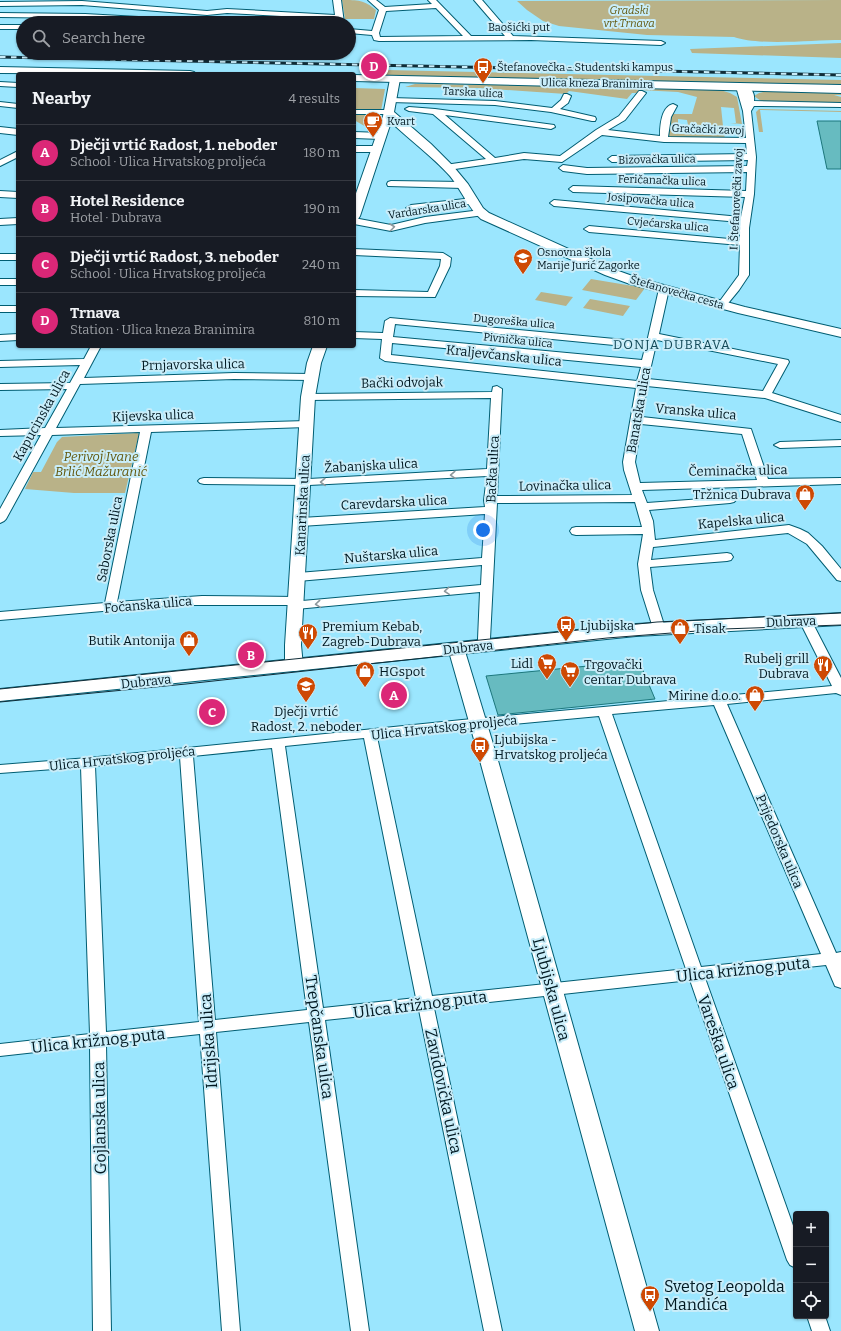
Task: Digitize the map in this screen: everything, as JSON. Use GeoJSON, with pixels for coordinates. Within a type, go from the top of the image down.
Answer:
{"type":"FeatureCollection","features":[{"type":"Feature","properties":{"kind":"main road"},"geometry":{"type":"LineString","coordinates":[[0,70],[95,72]]}},
{"type":"Feature","properties":{"kind":"main road","name":"Ulica kneza Branimira"},"geometry":{"type":"LineString","coordinates":[[356,78],[718,86],[747,100]]}},
{"type":"Feature","properties":{"kind":"main road"},"geometry":{"type":"LineString","coordinates":[[747,100],[757,91],[774,87],[841,89]]}},
{"type":"Feature","properties":{"kind":"main road","name":"Dubrava"},"geometry":{"type":"LineString","coordinates":[[0,695],[659,628],[841,619]]}},
{"type":"Feature","properties":{"kind":"street"},"geometry":{"type":"LineString","coordinates":[[337,0],[339,16]]}},
{"type":"Feature","properties":{"kind":"street"},"geometry":{"type":"LineString","coordinates":[[372,0],[382,9],[434,3],[469,38]]}},
{"type":"Feature","properties":{"kind":"street"},"geometry":{"type":"LineString","coordinates":[[478,0],[511,38]]}},
{"type":"Feature","properties":{"kind":"street"},"geometry":{"type":"LineString","coordinates":[[0,4],[14,2],[82,3],[207,13],[227,11],[289,16]]}},
{"type":"Feature","properties":{"kind":"street"},"geometry":{"type":"LineString","coordinates":[[376,36],[382,9]]}},
{"type":"Feature","properties":{"kind":"street"},"geometry":{"type":"LineString","coordinates":[[0,15],[21,16]]}},
{"type":"Feature","properties":{"kind":"street"},"geometry":{"type":"LineString","coordinates":[[0,27],[16,27]]}},
{"type":"Feature","properties":{"kind":"street","name":"Baošićki put"},"geometry":{"type":"LineString","coordinates":[[356,32],[376,36],[511,38],[661,43]]}},
{"type":"Feature","properties":{"kind":"street"},"geometry":{"type":"LineString","coordinates":[[356,210],[389,108],[395,78]]}},
{"type":"Feature","properties":{"kind":"street"},"geometry":{"type":"LineString","coordinates":[[0,84],[16,85]]}},
{"type":"Feature","properties":{"kind":"street"},"geometry":{"type":"LineString","coordinates":[[448,167],[524,156],[562,159],[599,132],[622,118],[642,93]]}},
{"type":"Feature","properties":{"kind":"street"},"geometry":{"type":"LineString","coordinates":[[554,110],[565,101],[567,96]]}},
{"type":"Feature","properties":{"kind":"street"},"geometry":{"type":"LineString","coordinates":[[747,100],[769,104],[841,105]]}},
{"type":"Feature","properties":{"kind":"street","name":"I. Štefanovečki zavoj"},"geometry":{"type":"LineString","coordinates":[[722,305],[736,288],[744,275],[745,220],[750,194],[752,157],[747,100]]}},
{"type":"Feature","properties":{"kind":"street","name":"Tarska ulica"},"geometry":{"type":"LineString","coordinates":[[389,108],[481,102],[554,110],[592,119]]}},
{"type":"Feature","properties":{"kind":"street"},"geometry":{"type":"LineString","coordinates":[[0,104],[16,106]]}},
{"type":"Feature","properties":{"kind":"street","name":"Gračački zavoj"},"geometry":{"type":"LineString","coordinates":[[664,139],[664,131],[668,114],[672,106]]}},
{"type":"Feature","properties":{"kind":"street"},"geometry":{"type":"LineString","coordinates":[[389,108],[408,131],[448,167],[474,200],[481,213]]}},
{"type":"Feature","properties":{"kind":"street"},"geometry":{"type":"LineString","coordinates":[[356,112],[389,108],[436,111],[551,127]]}},
{"type":"Feature","properties":{"kind":"street"},"geometry":{"type":"LineString","coordinates":[[436,111],[492,160]]}},
{"type":"Feature","properties":{"kind":"street"},"geometry":{"type":"LineString","coordinates":[[356,135],[381,134],[395,129],[408,131]]}},
{"type":"Feature","properties":{"kind":"street"},"geometry":{"type":"LineString","coordinates":[[0,130],[16,132]]}},
{"type":"Feature","properties":{"kind":"street","name":"Gračački zavoj"},"geometry":{"type":"LineString","coordinates":[[599,132],[664,139],[751,142]]}},
{"type":"Feature","properties":{"kind":"street"},"geometry":{"type":"LineString","coordinates":[[356,149],[376,149]]}},
{"type":"Feature","properties":{"kind":"street"},"geometry":{"type":"LineString","coordinates":[[0,155],[15,155]]}},
{"type":"Feature","properties":{"kind":"street"},"geometry":{"type":"LineString","coordinates":[[0,163],[15,155]]}},
{"type":"Feature","properties":{"kind":"street"},"geometry":{"type":"LineString","coordinates":[[612,159],[752,157]]}},
{"type":"Feature","properties":{"kind":"street","name":"Bizovačka ulica"},"geometry":{"type":"LineString","coordinates":[[563,168],[587,171],[751,168]]}},
{"type":"Feature","properties":{"kind":"street"},"geometry":{"type":"LineString","coordinates":[[391,184],[442,186],[463,185]]}},
{"type":"Feature","properties":{"kind":"street","name":"Feričanačka ulica"},"geometry":{"type":"LineString","coordinates":[[573,189],[750,194]]}},
{"type":"Feature","properties":{"kind":"street"},"geometry":{"type":"LineString","coordinates":[[0,194],[16,195]]}},
{"type":"Feature","properties":{"kind":"street"},"geometry":{"type":"LineString","coordinates":[[411,208],[474,200]]}},
{"type":"Feature","properties":{"kind":"street","name":"Josipovačka ulica"},"geometry":{"type":"LineString","coordinates":[[554,204],[745,220]]}},
{"type":"Feature","properties":{"kind":"street","name":"Vardarska ulica"},"geometry":{"type":"LineString","coordinates":[[356,221],[391,228],[417,221],[481,213]]}},
{"type":"Feature","properties":{"kind":"street","name":"Štefanovečka cesta"},"geometry":{"type":"LineString","coordinates":[[481,213],[495,221],[609,272],[722,305],[841,333]]}},
{"type":"Feature","properties":{"kind":"street"},"geometry":{"type":"LineString","coordinates":[[0,222],[16,221]]}},
{"type":"Feature","properties":{"kind":"street","name":"Cvjećarska ulica"},"geometry":{"type":"LineString","coordinates":[[589,229],[744,244]]}},
{"type":"Feature","properties":{"kind":"street"},"geometry":{"type":"LineString","coordinates":[[356,252],[444,257],[445,266],[432,295],[356,293]]}},
{"type":"Feature","properties":{"kind":"street"},"geometry":{"type":"LineString","coordinates":[[0,257],[16,257]]}},
{"type":"Feature","properties":{"kind":"street"},"geometry":{"type":"LineString","coordinates":[[0,282],[16,282]]}},
{"type":"Feature","properties":{"kind":"street","name":"Banatska ulica"},"geometry":{"type":"LineString","coordinates":[[659,628],[647,590],[644,564],[649,544],[648,530],[629,462],[642,383],[664,289]]}},
{"type":"Feature","properties":{"kind":"street"},"geometry":{"type":"LineString","coordinates":[[0,309],[16,309]]}},
{"type":"Feature","properties":{"kind":"street","name":"Dugoreška ulica"},"geometry":{"type":"LineString","coordinates":[[387,338],[390,320],[652,341]]}},
{"type":"Feature","properties":{"kind":"street","name":"Pivnička ulica"},"geometry":{"type":"LineString","coordinates":[[356,335],[646,364]]}},
{"type":"Feature","properties":{"kind":"street"},"geometry":{"type":"LineString","coordinates":[[0,338],[16,337]]}},
{"type":"Feature","properties":{"kind":"street","name":"Kraljevčanska ulica"},"geometry":{"type":"LineString","coordinates":[[387,338],[385,358],[766,395],[841,419]]}},
{"type":"Feature","properties":{"kind":"street"},"geometry":{"type":"LineString","coordinates":[[652,341],[784,362],[766,395]]}},
{"type":"Feature","properties":{"kind":"street","name":"Kapucinska ulica"},"geometry":{"type":"LineString","coordinates":[[0,519],[95,348]]}},
{"type":"Feature","properties":{"kind":"street","name":"Kanarinska ulica"},"geometry":{"type":"LineString","coordinates":[[294,666],[293,645],[308,397],[314,362],[319,348]]}},
{"type":"Feature","properties":{"kind":"street"},"geometry":{"type":"LineString","coordinates":[[0,364],[87,362]]}},
{"type":"Feature","properties":{"kind":"street","name":"Prnjavorska ulica"},"geometry":{"type":"LineString","coordinates":[[0,387],[234,376],[311,377]]}},
{"type":"Feature","properties":{"kind":"street","name":"Bački odvojak"},"geometry":{"type":"LineString","coordinates":[[308,397],[496,392]]}},
{"type":"Feature","properties":{"kind":"street","name":"Bačka ulica"},"geometry":{"type":"LineString","coordinates":[[485,645],[487,561],[496,392]]}},
{"type":"Feature","properties":{"kind":"street","name":"Vranska ulica"},"geometry":{"type":"LineString","coordinates":[[635,420],[747,431],[764,484]]}},
{"type":"Feature","properties":{"kind":"street","name":"Kijevska ulica"},"geometry":{"type":"LineString","coordinates":[[0,433],[48,433],[307,424]]}},
{"type":"Feature","properties":{"kind":"street","name":"Saborska ulica"},"geometry":{"type":"LineString","coordinates":[[110,607],[146,429]]}},
{"type":"Feature","properties":{"kind":"street"},"geometry":{"type":"LineString","coordinates":[[780,445],[841,443]]}},
{"type":"Feature","properties":{"kind":"street","name":"Žabanjska ulica"},"geometry":{"type":"LineString","coordinates":[[204,481],[302,483],[492,472]]}},
{"type":"Feature","properties":{"kind":"street","name":"Čeminačka ulica"},"geometry":{"type":"LineString","coordinates":[[640,497],[677,485],[841,481]]}},
{"type":"Feature","properties":{"kind":"street","name":"Lovinačka ulica"},"geometry":{"type":"LineString","coordinates":[[490,505],[640,497],[730,500]]}},
{"type":"Feature","properties":{"kind":"street","name":"Carevdarska ulica"},"geometry":{"type":"LineString","coordinates":[[301,522],[490,505]]}},
{"type":"Feature","properties":{"kind":"street","name":"Kapelska ulica"},"geometry":{"type":"LineString","coordinates":[[649,544],[789,529],[796,530],[836,563],[841,577]]}},
{"type":"Feature","properties":{"kind":"street"},"geometry":{"type":"LineString","coordinates":[[576,531],[648,530]]}},
{"type":"Feature","properties":{"kind":"street"},"geometry":{"type":"LineString","coordinates":[[644,564],[727,557]]}},
{"type":"Feature","properties":{"kind":"street","name":"Nuštarska ulica"},"geometry":{"type":"LineString","coordinates":[[298,577],[487,561]]}},
{"type":"Feature","properties":{"kind":"street","name":"Fočanska ulica"},"geometry":{"type":"LineString","coordinates":[[0,616],[202,600],[296,603],[486,588]]}},
{"type":"Feature","properties":{"kind":"street"},"geometry":{"type":"LineString","coordinates":[[805,620],[841,690]]}},
{"type":"Feature","properties":{"kind":"street","name":"Ljubijska ulica"},"geometry":{"type":"LineString","coordinates":[[456,648],[479,723],[647,1331]]}},
{"type":"Feature","properties":{"kind":"street","name":"Ulica Hrvatskog proljeća"},"geometry":{"type":"LineString","coordinates":[[0,769],[88,762],[278,742],[841,690]]}},
{"type":"Feature","properties":{"kind":"street","name":"Prijedorska ulica"},"geometry":{"type":"LineString","coordinates":[[719,701],[836,959],[841,982]]}},
{"type":"Feature","properties":{"kind":"street","name":"Vareška ulica"},"geometry":{"type":"LineString","coordinates":[[604,711],[793,1251]]}},
{"type":"Feature","properties":{"kind":"street","name":"Zavidovička ulica"},"geometry":{"type":"LineString","coordinates":[[370,734],[493,1331]]}},
{"type":"Feature","properties":{"kind":"street","name":"Trepčanska ulica"},"geometry":{"type":"LineString","coordinates":[[278,742],[360,1331]]}},
{"type":"Feature","properties":{"kind":"street","name":"Idrijska ulica"},"geometry":{"type":"LineString","coordinates":[[186,751],[231,1331]]}},
{"type":"Feature","properties":{"kind":"street","name":"Gojlanska ulica"},"geometry":{"type":"LineString","coordinates":[[88,762],[98,1040],[102,1331]]}},
{"type":"Feature","properties":{"kind":"street","name":"Ulica križnog puta"},"geometry":{"type":"LineString","coordinates":[[0,1050],[695,973],[836,959]]}},
{"type":"Feature","properties":{"kind":"street"},"geometry":{"type":"LineString","coordinates":[[817,1319],[821,1331]]}},
{"type":"Feature","properties":{"kind":"green space"},"geometry":{"type":"Polygon","coordinates":[[[342,0],[364,2],[376,10],[374,19],[356,19],[356,16],[345,16],[342,0]]]}},
{"type":"Feature","properties":{"kind":"green space","name":"Gradski vrt Trnava"},"geometry":{"type":"Polygon","coordinates":[[[841,0],[841,40],[786,42],[745,40],[734,37],[647,35],[559,26],[543,21],[517,1],[841,0]]]}},
{"type":"Feature","properties":{"kind":"green space"},"geometry":{"type":"Polygon","coordinates":[[[841,43],[841,58],[692,53],[690,49],[841,43]]]}},
{"type":"Feature","properties":{"kind":"green space"},"geometry":{"type":"Polygon","coordinates":[[[386,70],[841,80],[841,84],[813,85],[386,76],[386,70]]]}},
{"type":"Feature","properties":{"kind":"green space"},"geometry":{"type":"Polygon","coordinates":[[[415,84],[720,90],[737,97],[742,124],[730,123],[736,123],[734,108],[721,107],[723,126],[688,125],[687,120],[678,119],[678,126],[723,127],[725,139],[667,138],[669,114],[692,114],[697,97],[678,92],[639,90],[637,93],[632,93],[627,99],[569,91],[566,94],[479,88],[405,87],[415,84]]]}},
{"type":"Feature","properties":{"kind":"green space"},"geometry":{"type":"Polygon","coordinates":[[[356,88],[385,89],[381,111],[356,110],[356,88]]]}},
{"type":"Feature","properties":{"kind":"green space"},"geometry":{"type":"Polygon","coordinates":[[[771,90],[841,93],[841,95],[834,95],[841,97],[841,102],[761,101],[754,96],[771,90]]]}},
{"type":"Feature","properties":{"kind":"green space"},"geometry":{"type":"Polygon","coordinates":[[[759,109],[841,112],[760,110],[763,132],[759,132],[756,112],[759,109]]]}},
{"type":"Feature","properties":{"kind":"green space"},"geometry":{"type":"Polygon","coordinates":[[[381,113],[379,120],[374,127],[368,128],[356,121],[356,114],[381,113]]]}},
{"type":"Feature","properties":{"kind":"green space"},"geometry":{"type":"Polygon","coordinates":[[[591,279],[645,288],[636,300],[582,290],[591,279]]]}},
{"type":"Feature","properties":{"kind":"green space"},"geometry":{"type":"Polygon","coordinates":[[[541,292],[573,297],[566,306],[535,300],[541,292]]]}},
{"type":"Feature","properties":{"kind":"green space"},"geometry":{"type":"Polygon","coordinates":[[[590,299],[630,306],[623,316],[583,308],[590,299]]]}},
{"type":"Feature","properties":{"kind":"green space","name":"Perivoj Ivane Brlić Mažuranić"},"geometry":{"type":"Polygon","coordinates":[[[139,434],[125,493],[74,493],[25,489],[33,472],[41,472],[57,442],[62,437],[139,434]]]}},
{"type":"Feature","properties":{"kind":"building"},"geometry":{"type":"Polygon","coordinates":[[[817,121],[841,121],[841,169],[827,169],[817,121]]]}},
{"type":"Feature","properties":{"kind":"building","name":"Trgovački centar Dubrava"},"geometry":{"type":"Polygon","coordinates":[[[639,661],[655,699],[498,715],[486,676],[639,661]]]}},
{"type":"Feature","properties":{"kind":"tram line"},"geometry":{"type":"LineString","coordinates":[[0,689],[657,622],[841,613]]}},
{"type":"Feature","properties":{"kind":"tram line"},"geometry":{"type":"LineString","coordinates":[[0,702],[186,684],[607,638],[723,629],[841,625]]}},
{"type":"Feature","properties":{"kind":"railway"},"geometry":{"type":"LineString","coordinates":[[0,57],[16,57]]}},
{"type":"Feature","properties":{"kind":"railway"},"geometry":{"type":"LineString","coordinates":[[140,60],[841,75]]}},
{"type":"Feature","properties":{"kind":"place","name":"Trnava"},"geometry":{"type":"Point","coordinates":[374,66]}},
{"type":"Feature","properties":{"kind":"place","name":"Štefanovečka - Studentski kampus"},"geometry":{"type":"Point","coordinates":[483,84]}},
{"type":"Feature","properties":{"kind":"place","name":"Kvart"},"geometry":{"type":"Point","coordinates":[373,138]}},
{"type":"Feature","properties":{"kind":"place","name":"Osnovna škola Marije Jurić Zagorke"},"geometry":{"type":"Point","coordinates":[523,275]}},
{"type":"Feature","properties":{"kind":"place","name":"Tržnica Dubrava"},"geometry":{"type":"Point","coordinates":[805,511]}},
{"type":"Feature","properties":{"kind":"place","name":"Ljubijska"},"geometry":{"type":"Point","coordinates":[566,642]}},
{"type":"Feature","properties":{"kind":"place","name":"Tisak"},"geometry":{"type":"Point","coordinates":[680,645]}},
{"type":"Feature","properties":{"kind":"place","name":"Premium Kebab, Zagreb-Dubrava"},"geometry":{"type":"Point","coordinates":[308,650]}},
{"type":"Feature","properties":{"kind":"place","name":"Hotel Residence"},"geometry":{"type":"Point","coordinates":[251,655]}},
{"type":"Feature","properties":{"kind":"place","name":"Butik Antonija"},"geometry":{"type":"Point","coordinates":[189,657]}},
{"type":"Feature","properties":{"kind":"place","name":"Lidl"},"geometry":{"type":"Point","coordinates":[547,680]}},
{"type":"Feature","properties":{"kind":"place","name":"Rubelj grill Dubrava"},"geometry":{"type":"Point","coordinates":[823,682]}},
{"type":"Feature","properties":{"kind":"place","name":"HGspot"},"geometry":{"type":"Point","coordinates":[365,688]}},
{"type":"Feature","properties":{"kind":"place","name":"Trgovački centar Dubrava"},"geometry":{"type":"Point","coordinates":[570,688]}},
{"type":"Feature","properties":{"kind":"place","name":"Dječji vrtić Radost, 1. neboder"},"geometry":{"type":"Point","coordinates":[394,695]}},
{"type":"Feature","properties":{"kind":"place","name":"Dječji vrtić Radost, 2. neboder"},"geometry":{"type":"Point","coordinates":[306,703]}},
{"type":"Feature","properties":{"kind":"place","name":"Dječji vrtić Radost, 3. neboder"},"geometry":{"type":"Point","coordinates":[212,712]}},
{"type":"Feature","properties":{"kind":"place","name":"Mirine d.o.o."},"geometry":{"type":"Point","coordinates":[755,712]}},
{"type":"Feature","properties":{"kind":"place","name":"Ljubijska - Hrvatskog proljeća"},"geometry":{"type":"Point","coordinates":[480,763]}},
{"type":"Feature","properties":{"kind":"place","name":"Svetog Leopolda Mandića"},"geometry":{"type":"Point","coordinates":[650,1312]}},
{"type":"Feature","properties":{"kind":"district","name":"DONJA DUBRAVA"},"geometry":{"type":"Point","coordinates":[672,344]}}]}
